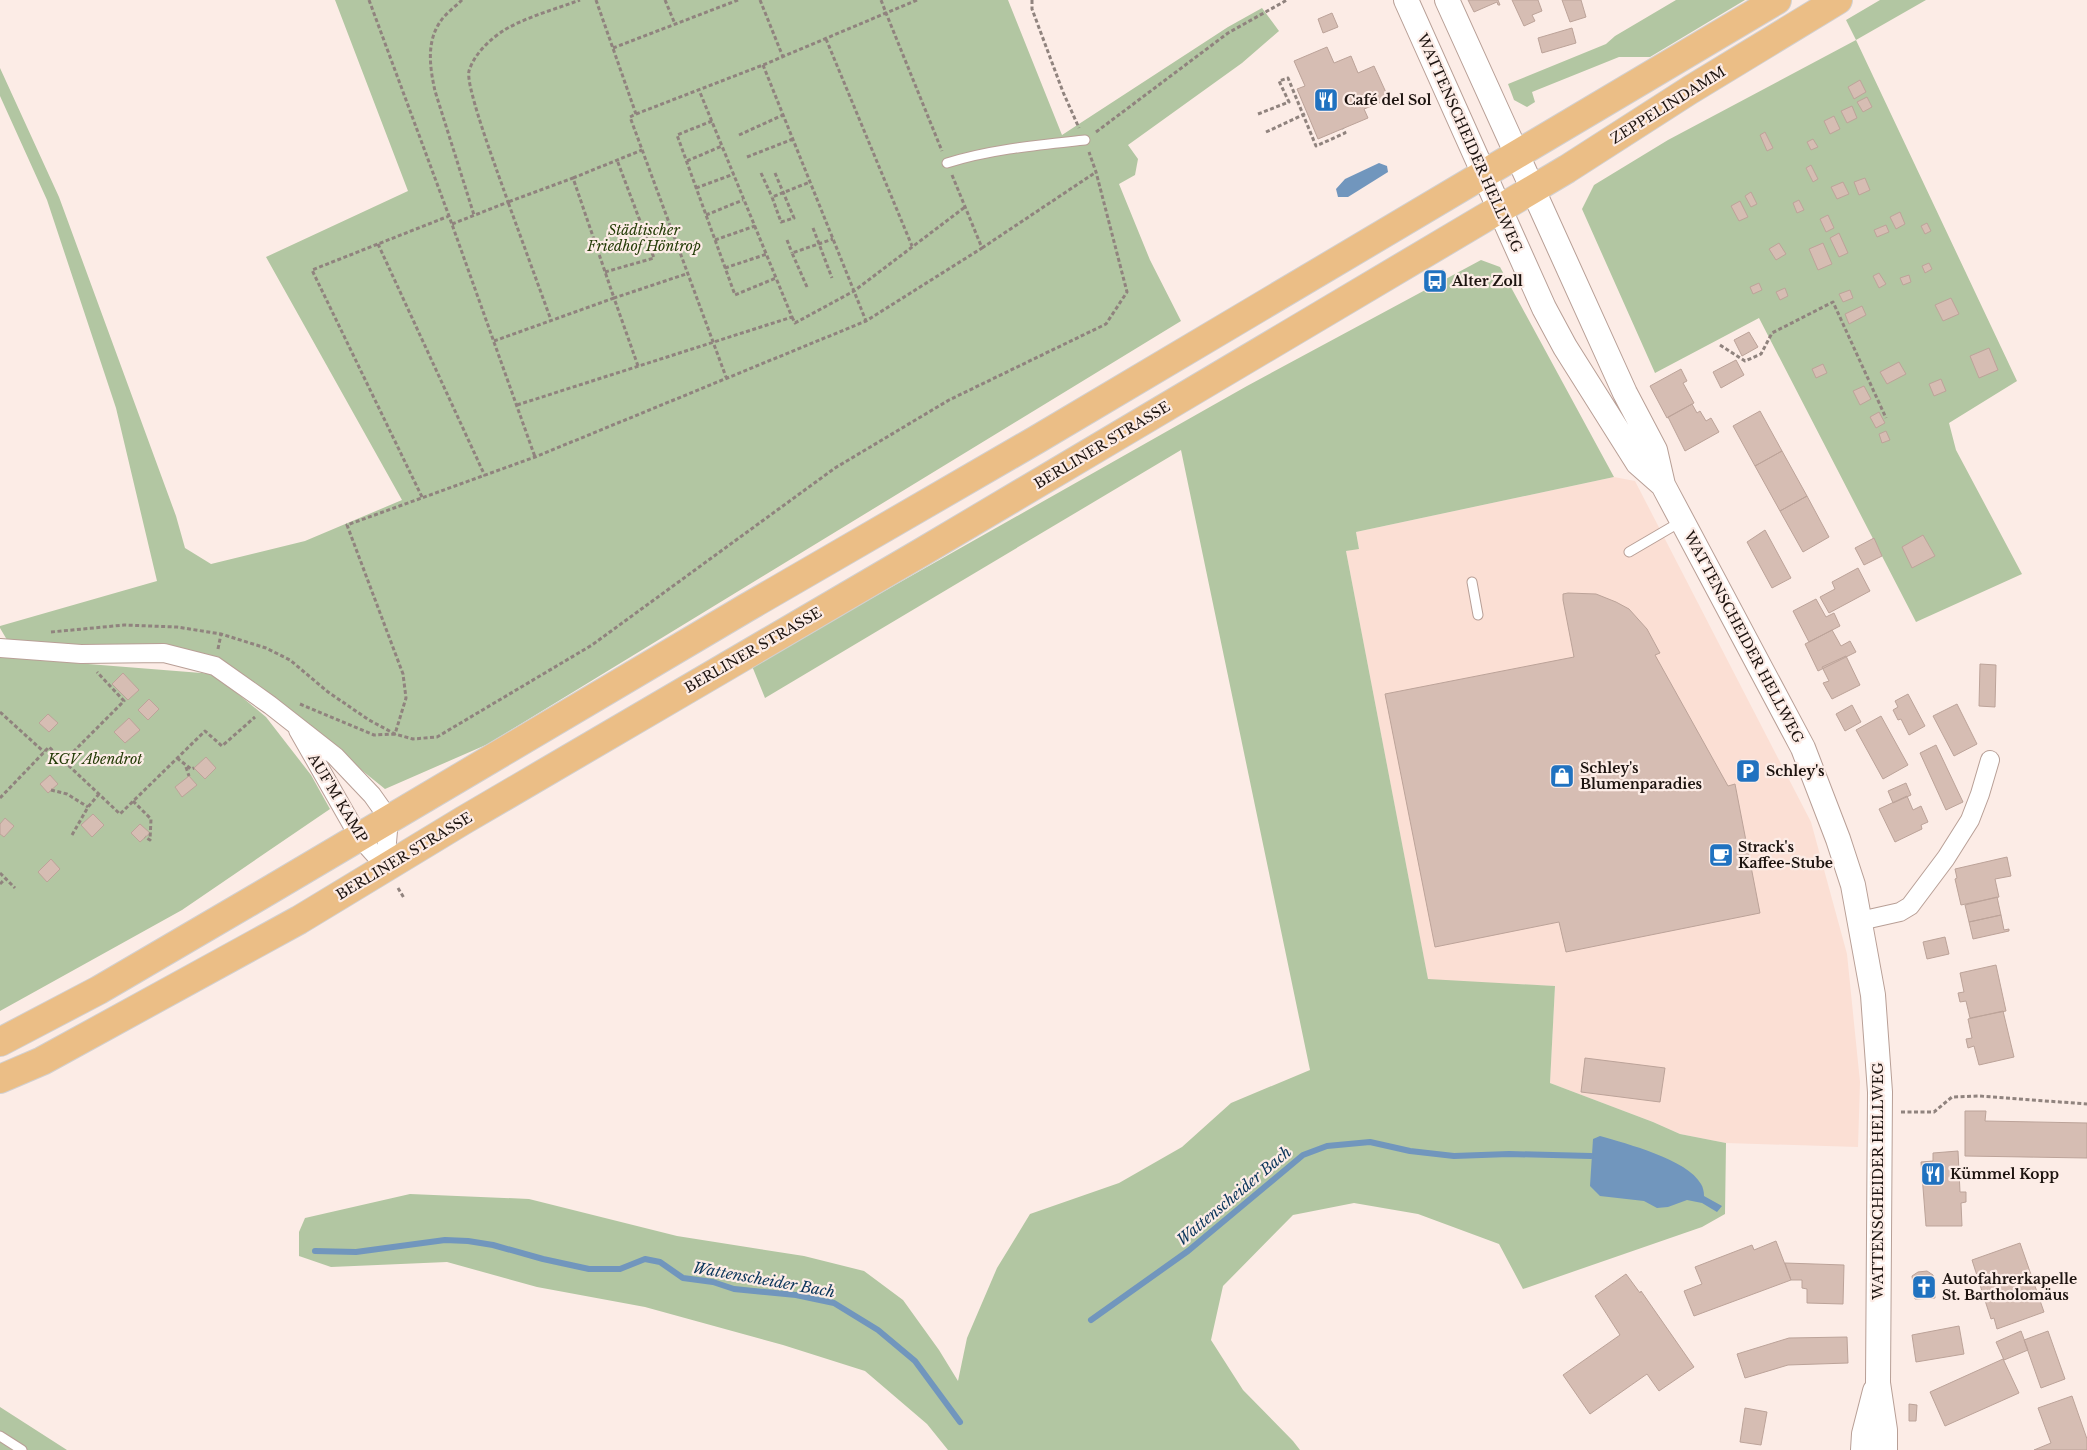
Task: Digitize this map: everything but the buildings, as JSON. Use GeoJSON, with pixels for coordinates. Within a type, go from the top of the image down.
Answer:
{"type":"FeatureCollection","features":[{"type":"Feature","properties":{"kind":"main road","name":"WATTENSCHEIDER HELLWEG"},"geometry":{"type":"LineString","coordinates":[[1406,0],[1544,308],[1565,347],[1638,463],[1663,485]]}},
{"type":"Feature","properties":{"kind":"main road","name":"WATTENSCHEIDER HELLWEG"},"geometry":{"type":"LineString","coordinates":[[1447,0],[1534,189],[1624,393],[1655,450],[1663,485],[1803,748],[1838,839],[1860,920],[1873,995],[1880,1112],[1878,1382],[1885,1430],[1885,1450]]}},
{"type":"Feature","properties":{"kind":"main road"},"geometry":{"type":"LineString","coordinates":[[0,1042],[99,990],[359,838],[746,608],[1036,440],[1777,0]]}},
{"type":"Feature","properties":{"kind":"main road","name":"ZEPPELINDAMM"},"geometry":{"type":"LineString","coordinates":[[1499,209],[1838,0]]}},
{"type":"Feature","properties":{"kind":"main road","name":"BERLINER STRASSE"},"geometry":{"type":"LineString","coordinates":[[0,1079],[42,1061],[299,920],[385,866],[922,552],[1499,209]]}},
{"type":"Feature","properties":{"kind":"main road","name":"WATTENSCHEIDER HELLWEG"},"geometry":{"type":"LineString","coordinates":[[1863,1450],[1864,1434],[1878,1382]]}},
{"type":"Feature","properties":{"kind":"street","name":"AUF'M KAMP"},"geometry":{"type":"LineString","coordinates":[[0,648],[81,654],[164,653],[215,666],[270,705],[335,756],[372,795],[389,819],[385,866]]}},
{"type":"Feature","properties":{"kind":"street","name":"AUF'M KAMP"},"geometry":{"type":"LineString","coordinates":[[295,726],[359,838],[385,866]]}},
{"type":"Feature","properties":{"kind":"street"},"geometry":{"type":"LineString","coordinates":[[1860,920],[1900,912],[1910,906],[1946,858],[1970,820],[1990,760]]}},
{"type":"Feature","properties":{"kind":"lane"},"geometry":{"type":"LineString","coordinates":[[947,163],[968,157],[1037,144],[1085,140]]}},
{"type":"Feature","properties":{"kind":"lane"},"geometry":{"type":"LineString","coordinates":[[1629,552],[1682,521]]}},
{"type":"Feature","properties":{"kind":"lane"},"geometry":{"type":"LineString","coordinates":[[1472,582],[1478,614]]}},
{"type":"Feature","properties":{"kind":"lane"},"geometry":{"type":"LineString","coordinates":[[0,1436],[22,1450]]}},
{"type":"Feature","properties":{"kind":"path"},"geometry":{"type":"LineString","coordinates":[[368,0],[452,224],[535,457]]}},
{"type":"Feature","properties":{"kind":"path"},"geometry":{"type":"LineString","coordinates":[[462,0],[440,22],[431,44],[431,70],[435,91],[474,215]]}},
{"type":"Feature","properties":{"kind":"path"},"geometry":{"type":"LineString","coordinates":[[552,320],[508,202],[472,94],[469,73],[475,57],[488,43],[505,30],[580,0]]}},
{"type":"Feature","properties":{"kind":"path"},"geometry":{"type":"LineString","coordinates":[[596,0],[636,114]]}},
{"type":"Feature","properties":{"kind":"path"},"geometry":{"type":"LineString","coordinates":[[665,0],[675,24]]}},
{"type":"Feature","properties":{"kind":"path"},"geometry":{"type":"LineString","coordinates":[[613,48],[736,0]]}},
{"type":"Feature","properties":{"kind":"path"},"geometry":{"type":"LineString","coordinates":[[760,0],[783,57]]}},
{"type":"Feature","properties":{"kind":"path"},"geometry":{"type":"LineString","coordinates":[[881,0],[982,248]]}},
{"type":"Feature","properties":{"kind":"path"},"geometry":{"type":"LineString","coordinates":[[726,377],[630,117],[764,65],[917,0]]}},
{"type":"Feature","properties":{"kind":"path"},"geometry":{"type":"LineString","coordinates":[[45,632],[124,625],[177,627],[221,634],[266,648],[290,660],[328,692],[369,720],[395,734],[413,739],[437,737],[592,645],[835,468],[949,400],[1106,324],[1127,292],[1096,172],[1032,9],[1032,0]]}},
{"type":"Feature","properties":{"kind":"path"},"geometry":{"type":"LineString","coordinates":[[1085,140],[1228,33],[1287,0]]}},
{"type":"Feature","properties":{"kind":"path"},"geometry":{"type":"LineString","coordinates":[[826,39],[912,246]]}},
{"type":"Feature","properties":{"kind":"path"},"geometry":{"type":"LineString","coordinates":[[764,65],[866,321]]}},
{"type":"Feature","properties":{"kind":"path"},"geometry":{"type":"LineString","coordinates":[[1258,114],[1289,102],[1280,81],[1288,78],[1316,146],[1344,133],[1343,128]]}},
{"type":"Feature","properties":{"kind":"path"},"geometry":{"type":"LineString","coordinates":[[699,90],[795,323],[854,291],[965,207]]}},
{"type":"Feature","properties":{"kind":"path"},"geometry":{"type":"LineString","coordinates":[[1266,132],[1307,113]]}},
{"type":"Feature","properties":{"kind":"path"},"geometry":{"type":"LineString","coordinates":[[739,135],[784,115]]}},
{"type":"Feature","properties":{"kind":"path"},"geometry":{"type":"LineString","coordinates":[[712,121],[677,135],[735,295],[776,278]]}},
{"type":"Feature","properties":{"kind":"path"},"geometry":{"type":"LineString","coordinates":[[747,157],[793,139]]}},
{"type":"Feature","properties":{"kind":"path"},"geometry":{"type":"LineString","coordinates":[[687,161],[722,146]]}},
{"type":"Feature","properties":{"kind":"path"},"geometry":{"type":"LineString","coordinates":[[452,224],[642,150]]}},
{"type":"Feature","properties":{"kind":"path"},"geometry":{"type":"LineString","coordinates":[[605,272],[654,258],[617,160]]}},
{"type":"Feature","properties":{"kind":"path"},"geometry":{"type":"LineString","coordinates":[[395,734],[406,698],[403,674],[347,525],[535,457],[866,321],[982,248],[1096,172]]}},
{"type":"Feature","properties":{"kind":"path"},"geometry":{"type":"LineString","coordinates":[[762,173],[781,222],[794,218],[775,173]]}},
{"type":"Feature","properties":{"kind":"path"},"geometry":{"type":"LineString","coordinates":[[696,188],[734,174]]}},
{"type":"Feature","properties":{"kind":"path"},"geometry":{"type":"LineString","coordinates":[[573,178],[638,366]]}},
{"type":"Feature","properties":{"kind":"path"},"geometry":{"type":"LineString","coordinates":[[772,197],[810,182]]}},
{"type":"Feature","properties":{"kind":"path"},"geometry":{"type":"LineString","coordinates":[[706,215],[743,200]]}},
{"type":"Feature","properties":{"kind":"path"},"geometry":{"type":"LineString","coordinates":[[422,497],[312,270],[449,216]]}},
{"type":"Feature","properties":{"kind":"path"},"geometry":{"type":"LineString","coordinates":[[715,240],[755,226]]}},
{"type":"Feature","properties":{"kind":"path"},"geometry":{"type":"LineString","coordinates":[[813,228],[832,278]]}},
{"type":"Feature","properties":{"kind":"path"},"geometry":{"type":"LineString","coordinates":[[792,253],[833,239]]}},
{"type":"Feature","properties":{"kind":"path"},"geometry":{"type":"LineString","coordinates":[[787,240],[807,287]]}},
{"type":"Feature","properties":{"kind":"path"},"geometry":{"type":"LineString","coordinates":[[378,244],[486,476]]}},
{"type":"Feature","properties":{"kind":"path"},"geometry":{"type":"LineString","coordinates":[[725,268],[766,254]]}},
{"type":"Feature","properties":{"kind":"path"},"geometry":{"type":"LineString","coordinates":[[494,341],[689,273]]}},
{"type":"Feature","properties":{"kind":"path"},"geometry":{"type":"LineString","coordinates":[[1720,345],[1746,362],[1761,354],[1772,333],[1833,302],[1886,418]]}},
{"type":"Feature","properties":{"kind":"path"},"geometry":{"type":"LineString","coordinates":[[517,405],[792,317]]}},
{"type":"Feature","properties":{"kind":"path"},"geometry":{"type":"LineString","coordinates":[[64,761],[124,702],[81,654]]}},
{"type":"Feature","properties":{"kind":"path"},"geometry":{"type":"LineString","coordinates":[[0,798],[49,747],[120,814],[205,731],[222,746],[270,705],[300,704],[374,735],[395,734]]}},
{"type":"Feature","properties":{"kind":"path"},"geometry":{"type":"LineString","coordinates":[[0,712],[44,752]]}},
{"type":"Feature","properties":{"kind":"path"},"geometry":{"type":"LineString","coordinates":[[177,758],[191,769],[194,768]]}},
{"type":"Feature","properties":{"kind":"path"},"geometry":{"type":"LineString","coordinates":[[186,766],[189,776]]}},
{"type":"Feature","properties":{"kind":"path"},"geometry":{"type":"LineString","coordinates":[[52,790],[66,794],[88,807]]}},
{"type":"Feature","properties":{"kind":"path"},"geometry":{"type":"LineString","coordinates":[[72,835],[88,807],[99,794]]}},
{"type":"Feature","properties":{"kind":"path"},"geometry":{"type":"LineString","coordinates":[[133,801],[151,819],[150,840],[145,837]]}},
{"type":"Feature","properties":{"kind":"path"},"geometry":{"type":"LineString","coordinates":[[0,873],[15,888]]}},
{"type":"Feature","properties":{"kind":"path"},"geometry":{"type":"LineString","coordinates":[[0,884],[5,878]]}},
{"type":"Feature","properties":{"kind":"path"},"geometry":{"type":"LineString","coordinates":[[1880,1112],[1934,1112],[1952,1097],[1979,1096],[2087,1104]]}},
{"type":"Feature","properties":{"kind":"shaded area"},"geometry":{"type":"Polygon","coordinates":[[[1614,477],[1635,481],[1811,822],[1847,954],[1860,1082],[1858,1147],[1726,1143],[1680,1134],[1550,1083],[1555,986],[1428,980],[1346,551],[1359,548],[1356,532],[1614,477]]]}},
{"type":"Feature","properties":{"kind":"green space","name":"Städtischer Friedhof Höntrop"},"geometry":{"type":"Polygon","coordinates":[[[335,0],[1008,0],[1062,135],[1228,27],[1262,8],[1279,31],[1242,63],[1128,145],[1138,159],[1135,175],[1119,184],[1150,260],[1181,321],[488,744],[385,789],[312,730],[217,658],[10,645],[0,628],[0,626],[157,581],[116,408],[47,200],[0,96],[0,68],[59,197],[176,516],[185,548],[211,564],[305,541],[402,500],[266,257],[408,191],[335,0]]]}},
{"type":"Feature","properties":{"kind":"green space"},"geometry":{"type":"Polygon","coordinates":[[[1676,0],[1745,0],[1650,57],[1619,57],[1532,92],[1535,102],[1527,107],[1514,100],[1508,84],[1606,44],[1615,36],[1676,0]]]}},
{"type":"Feature","properties":{"kind":"green space"},"geometry":{"type":"Polygon","coordinates":[[[1880,0],[1926,0],[1856,40],[1846,20],[1880,0]]]}},
{"type":"Feature","properties":{"kind":"green space"},"geometry":{"type":"Polygon","coordinates":[[[1856,40],[2017,381],[1949,423],[1956,450],[2022,574],[1916,622],[1759,318],[1655,373],[1582,209],[1594,185],[1668,140],[1856,40]]]}},
{"type":"Feature","properties":{"kind":"green space"},"geometry":{"type":"Polygon","coordinates":[[[1481,260],[1500,267],[1614,477],[1356,532],[1359,549],[1346,551],[1428,979],[1555,986],[1550,1083],[1680,1134],[1726,1143],[1725,1214],[1702,1227],[1523,1289],[1499,1244],[1418,1214],[1354,1203],[1293,1215],[1223,1286],[1211,1340],[1243,1390],[1300,1450],[948,1450],[927,1424],[865,1371],[783,1345],[645,1307],[537,1287],[447,1262],[331,1267],[299,1256],[299,1232],[305,1218],[410,1194],[529,1199],[677,1236],[804,1256],[864,1271],[903,1300],[939,1350],[958,1381],[967,1338],[997,1268],[1030,1214],[1119,1183],[1182,1147],[1231,1103],[1310,1070],[1181,450],[765,698],[752,666],[1247,386],[1481,260]]]}},
{"type":"Feature","properties":{"kind":"green space","name":"KGV Abendrot"},"geometry":{"type":"Polygon","coordinates":[[[0,657],[214,674],[266,717],[311,775],[330,809],[182,910],[0,1011],[0,657]]]}},
{"type":"Feature","properties":{"kind":"green space"},"geometry":{"type":"Polygon","coordinates":[[[0,1407],[67,1450],[0,1450],[0,1407]]]}},
{"type":"Feature","properties":{"kind":"water"},"geometry":{"type":"Polygon","coordinates":[[[1379,163],[1387,166],[1388,172],[1348,197],[1338,197],[1336,189],[1345,179],[1379,163]]]}},
{"type":"Feature","properties":{"kind":"water"},"geometry":{"type":"Polygon","coordinates":[[[1600,1136],[1655,1154],[1683,1167],[1694,1175],[1701,1184],[1704,1196],[1722,1206],[1717,1212],[1702,1203],[1687,1200],[1668,1207],[1657,1208],[1644,1201],[1600,1196],[1590,1186],[1593,1139],[1600,1136]]]}},
{"type":"Feature","properties":{"kind":"waterway","name":"Wattenscheider Bach"},"geometry":{"type":"LineString","coordinates":[[1091,1320],[1188,1251],[1303,1155],[1327,1146],[1370,1142],[1410,1151],[1454,1156],[1509,1154],[1591,1156]]}},
{"type":"Feature","properties":{"kind":"waterway","name":"Wattenscheider Bach"},"geometry":{"type":"LineString","coordinates":[[315,1251],[356,1252],[445,1240],[468,1241],[493,1245],[589,1269],[620,1269],[645,1259],[660,1262],[683,1278],[713,1282],[734,1289],[796,1295],[834,1303],[878,1330],[915,1361],[960,1422]]}},
{"type":"Feature","properties":{"kind":"place","name":"Café del Sol"},"geometry":{"type":"Point","coordinates":[1326,100]}},
{"type":"Feature","properties":{"kind":"place","name":"Alter Zoll"},"geometry":{"type":"Point","coordinates":[1435,281]}},
{"type":"Feature","properties":{"kind":"place","name":"Schley's"},"geometry":{"type":"Point","coordinates":[1748,771]}},
{"type":"Feature","properties":{"kind":"place","name":"Schley's Blumenparadies"},"geometry":{"type":"Point","coordinates":[1562,776]}},
{"type":"Feature","properties":{"kind":"place","name":"Strack's Kaffee-Stube"},"geometry":{"type":"Point","coordinates":[1721,855]}},
{"type":"Feature","properties":{"kind":"place","name":"Kümmel Kopp"},"geometry":{"type":"Point","coordinates":[1933,1174]}},
{"type":"Feature","properties":{"kind":"place","name":"Autofahrerkapelle St. Bartholomäus"},"geometry":{"type":"Point","coordinates":[1924,1287]}}]}
